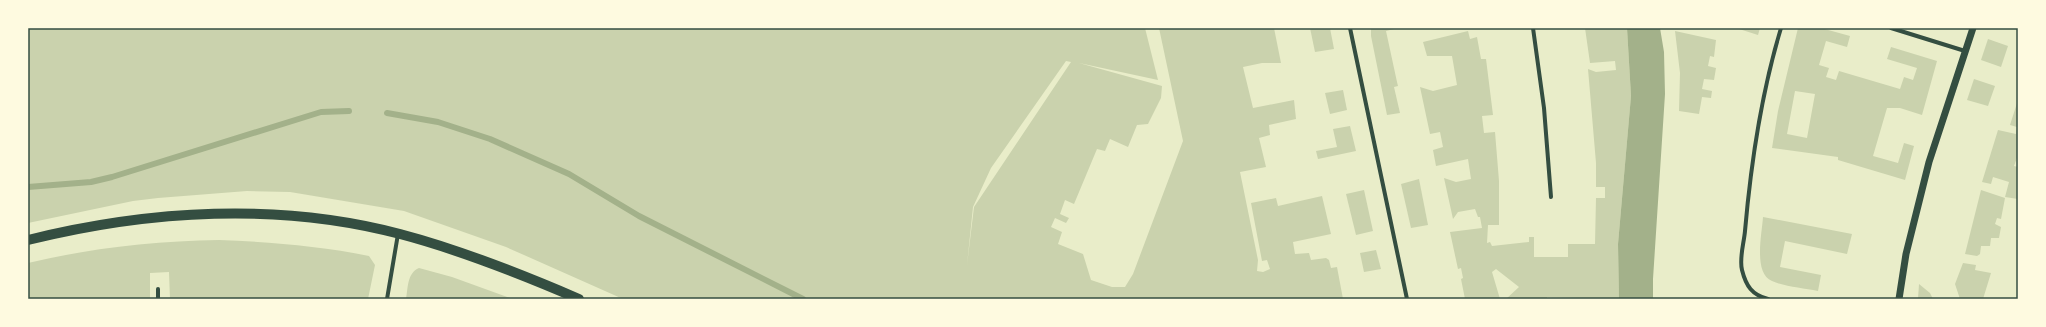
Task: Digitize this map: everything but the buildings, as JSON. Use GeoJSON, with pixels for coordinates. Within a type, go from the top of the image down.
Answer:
{"type":"FeatureCollection","features":[{"type":"Feature","properties":{"kind":"main road"},"geometry":{"type":"LineString","coordinates":[[28,240],[106,223],[188,215],[239,213],[276,214],[330,220],[398,234],[463,253],[579,299]]}},
{"type":"Feature","properties":{"kind":"street"},"geometry":{"type":"LineString","coordinates":[[1350,28],[1407,299]]}},
{"type":"Feature","properties":{"kind":"street"},"geometry":{"type":"LineString","coordinates":[[1533,28],[1545,120],[1552,197]]}},
{"type":"Feature","properties":{"kind":"street"},"geometry":{"type":"LineString","coordinates":[[1768,299],[1757,296],[1752,291],[1745,280],[1741,268],[1750,178],[1757,129],[1764,90],[1781,28]]}},
{"type":"Feature","properties":{"kind":"street"},"geometry":{"type":"LineString","coordinates":[[1891,28],[1965,51]]}},
{"type":"Feature","properties":{"kind":"street"},"geometry":{"type":"LineString","coordinates":[[1899,299],[1906,254],[1929,162],[1973,28]]}},
{"type":"Feature","properties":{"kind":"street"},"geometry":{"type":"LineString","coordinates":[[387,299],[398,234]]}},
{"type":"Feature","properties":{"kind":"street"},"geometry":{"type":"LineString","coordinates":[[158,289],[158,299]]}},
{"type":"Feature","properties":{"kind":"shaded area"},"geometry":{"type":"Polygon","coordinates":[[[28,28],[1145,28],[1158,80],[1079,63],[1162,86],[1161,98],[1148,124],[1137,125],[1128,147],[1110,139],[1105,151],[1097,149],[1074,204],[1065,200],[1060,214],[1069,218],[1066,223],[1055,218],[1051,227],[1062,232],[1058,244],[1083,254],[1091,280],[1112,287],[1125,287],[1133,274],[1183,141],[1159,28],[1274,28],[1281,63],[1262,63],[1243,67],[1253,108],[1294,100],[1296,119],[1269,125],[1270,135],[1259,138],[1266,167],[1240,172],[1258,260],[1257,271],[1263,272],[1270,269],[1267,260],[1262,261],[1251,203],[1276,198],[1278,206],[1322,196],[1331,234],[1293,242],[1295,254],[1309,253],[1311,260],[1326,258],[1329,260],[1331,268],[1337,267],[1343,299],[623,299],[506,247],[404,211],[290,192],[247,191],[158,198],[133,201],[28,223],[28,28]],[[1066,61],[991,168],[973,207],[967,265],[974,207],[1071,62],[1066,61]]]}},
{"type":"Feature","properties":{"kind":"shaded area"},"geometry":{"type":"Polygon","coordinates":[[[1310,28],[1330,28],[1334,49],[1315,52],[1310,28]]]}},
{"type":"Feature","properties":{"kind":"shaded area"},"geometry":{"type":"Polygon","coordinates":[[[1371,28],[1398,28],[1386,31],[1398,86],[1394,87],[1400,113],[1387,115],[1371,36],[1371,28]]]}},
{"type":"Feature","properties":{"kind":"shaded area"},"geometry":{"type":"Polygon","coordinates":[[[1585,28],[1627,28],[1631,96],[1618,244],[1619,299],[1547,297],[1547,299],[1506,299],[1519,287],[1496,269],[1492,272],[1500,299],[1465,299],[1461,279],[1463,278],[1461,268],[1458,269],[1450,232],[1482,228],[1480,217],[1478,217],[1475,209],[1458,212],[1453,219],[1444,178],[1456,182],[1471,179],[1468,159],[1436,166],[1433,150],[1443,147],[1440,132],[1430,134],[1420,87],[1433,91],[1457,85],[1452,56],[1427,56],[1423,42],[1468,31],[1470,39],[1477,37],[1481,59],[1486,59],[1493,115],[1482,116],[1484,133],[1495,132],[1499,181],[1499,225],[1488,225],[1487,243],[1490,242],[1492,246],[1529,242],[1529,237],[1534,237],[1534,257],[1568,257],[1568,244],[1595,244],[1596,198],[1605,198],[1605,187],[1596,187],[1596,163],[1588,69],[1596,72],[1616,70],[1615,61],[1590,63],[1585,28]]]}},
{"type":"Feature","properties":{"kind":"shaded area"},"geometry":{"type":"Polygon","coordinates":[[[1627,28],[1660,28],[1664,52],[1665,94],[1653,299],[1619,299],[1618,244],[1631,96],[1627,28]]]}},
{"type":"Feature","properties":{"kind":"shaded area"},"geometry":{"type":"Polygon","coordinates":[[[1736,28],[1760,28],[1758,35],[1736,28]]]}},
{"type":"Feature","properties":{"kind":"shaded area"},"geometry":{"type":"Polygon","coordinates":[[[1798,28],[1821,28],[1850,36],[1847,47],[1826,41],[1819,65],[1829,68],[1826,77],[1836,80],[1839,71],[1900,89],[1904,77],[1913,80],[1917,68],[1887,59],[1891,47],[1937,61],[1922,115],[1900,108],[1887,108],[1873,156],[1898,163],[1904,143],[1914,146],[1905,180],[1838,160],[1838,157],[1772,148],[1778,111],[1798,28]],[[1795,91],[1787,134],[1807,138],[1815,94],[1795,91]]]}},
{"type":"Feature","properties":{"kind":"shaded area"},"geometry":{"type":"Polygon","coordinates":[[[1675,31],[1716,40],[1714,57],[1710,56],[1708,66],[1716,68],[1714,80],[1704,79],[1702,89],[1712,91],[1711,98],[1702,97],[1699,114],[1679,111],[1680,73],[1675,31]]]}},
{"type":"Feature","properties":{"kind":"shaded area"},"geometry":{"type":"Polygon","coordinates":[[[1988,39],[2008,46],[2001,67],[1981,60],[1988,39]]]}},
{"type":"Feature","properties":{"kind":"shaded area"},"geometry":{"type":"Polygon","coordinates":[[[1974,79],[1995,86],[1988,106],[1967,100],[1974,79]]]}},
{"type":"Feature","properties":{"kind":"shaded area"},"geometry":{"type":"Polygon","coordinates":[[[1343,90],[1347,110],[1330,114],[1325,93],[1343,90]]]}},
{"type":"Feature","properties":{"kind":"shaded area"},"geometry":{"type":"Polygon","coordinates":[[[2018,100],[2018,155],[2014,166],[2018,167],[2018,199],[2005,197],[2009,182],[1993,177],[1991,184],[1982,182],[1998,130],[2016,134],[2017,127],[2010,125],[2018,100]]]}},
{"type":"Feature","properties":{"kind":"shaded area"},"geometry":{"type":"Polygon","coordinates":[[[1350,126],[1356,151],[1318,159],[1316,151],[1337,147],[1333,129],[1350,126]]]}},
{"type":"Feature","properties":{"kind":"shaded area"},"geometry":{"type":"Polygon","coordinates":[[[1419,179],[1428,225],[1411,228],[1401,184],[1419,179]]]}},
{"type":"Feature","properties":{"kind":"shaded area"},"geometry":{"type":"Polygon","coordinates":[[[1364,190],[1373,231],[1356,235],[1346,194],[1364,190]]]}},
{"type":"Feature","properties":{"kind":"shaded area"},"geometry":{"type":"Polygon","coordinates":[[[1981,190],[2005,198],[2001,219],[1997,218],[1995,224],[2001,227],[1999,238],[1991,238],[1990,246],[1981,246],[1980,254],[1977,256],[1965,254],[1981,190]]]}},
{"type":"Feature","properties":{"kind":"shaded area"},"geometry":{"type":"Polygon","coordinates":[[[1763,217],[1852,234],[1847,254],[1785,241],[1780,267],[1821,275],[1818,291],[1783,285],[1766,277],[1762,270],[1760,252],[1763,217]]]}},
{"type":"Feature","properties":{"kind":"shaded area"},"geometry":{"type":"Polygon","coordinates":[[[219,240],[295,245],[369,256],[375,265],[368,299],[170,299],[169,272],[150,273],[150,299],[28,299],[28,263],[75,253],[123,246],[219,240]]]}},
{"type":"Feature","properties":{"kind":"shaded area"},"geometry":{"type":"Polygon","coordinates":[[[1376,250],[1381,269],[1364,272],[1360,253],[1376,250]]]}},
{"type":"Feature","properties":{"kind":"shaded area"},"geometry":{"type":"Polygon","coordinates":[[[1963,263],[1976,265],[1975,270],[1991,273],[1983,299],[1960,299],[1955,284],[1963,263]]]}},
{"type":"Feature","properties":{"kind":"shaded area"},"geometry":{"type":"Polygon","coordinates":[[[419,268],[452,277],[513,299],[406,299],[410,277],[415,270],[419,268]]]}},
{"type":"Feature","properties":{"kind":"shaded area"},"geometry":{"type":"Polygon","coordinates":[[[1919,284],[1930,293],[1933,299],[1918,299],[1919,284]]]}},
{"type":"Feature","properties":{"kind":"waterway"},"geometry":{"type":"LineString","coordinates":[[28,187],[91,182],[112,177],[321,112],[349,111]]}},
{"type":"Feature","properties":{"kind":"waterway"},"geometry":{"type":"LineString","coordinates":[[387,113],[438,122],[490,139],[569,174],[639,216],[803,299]]}}]}
